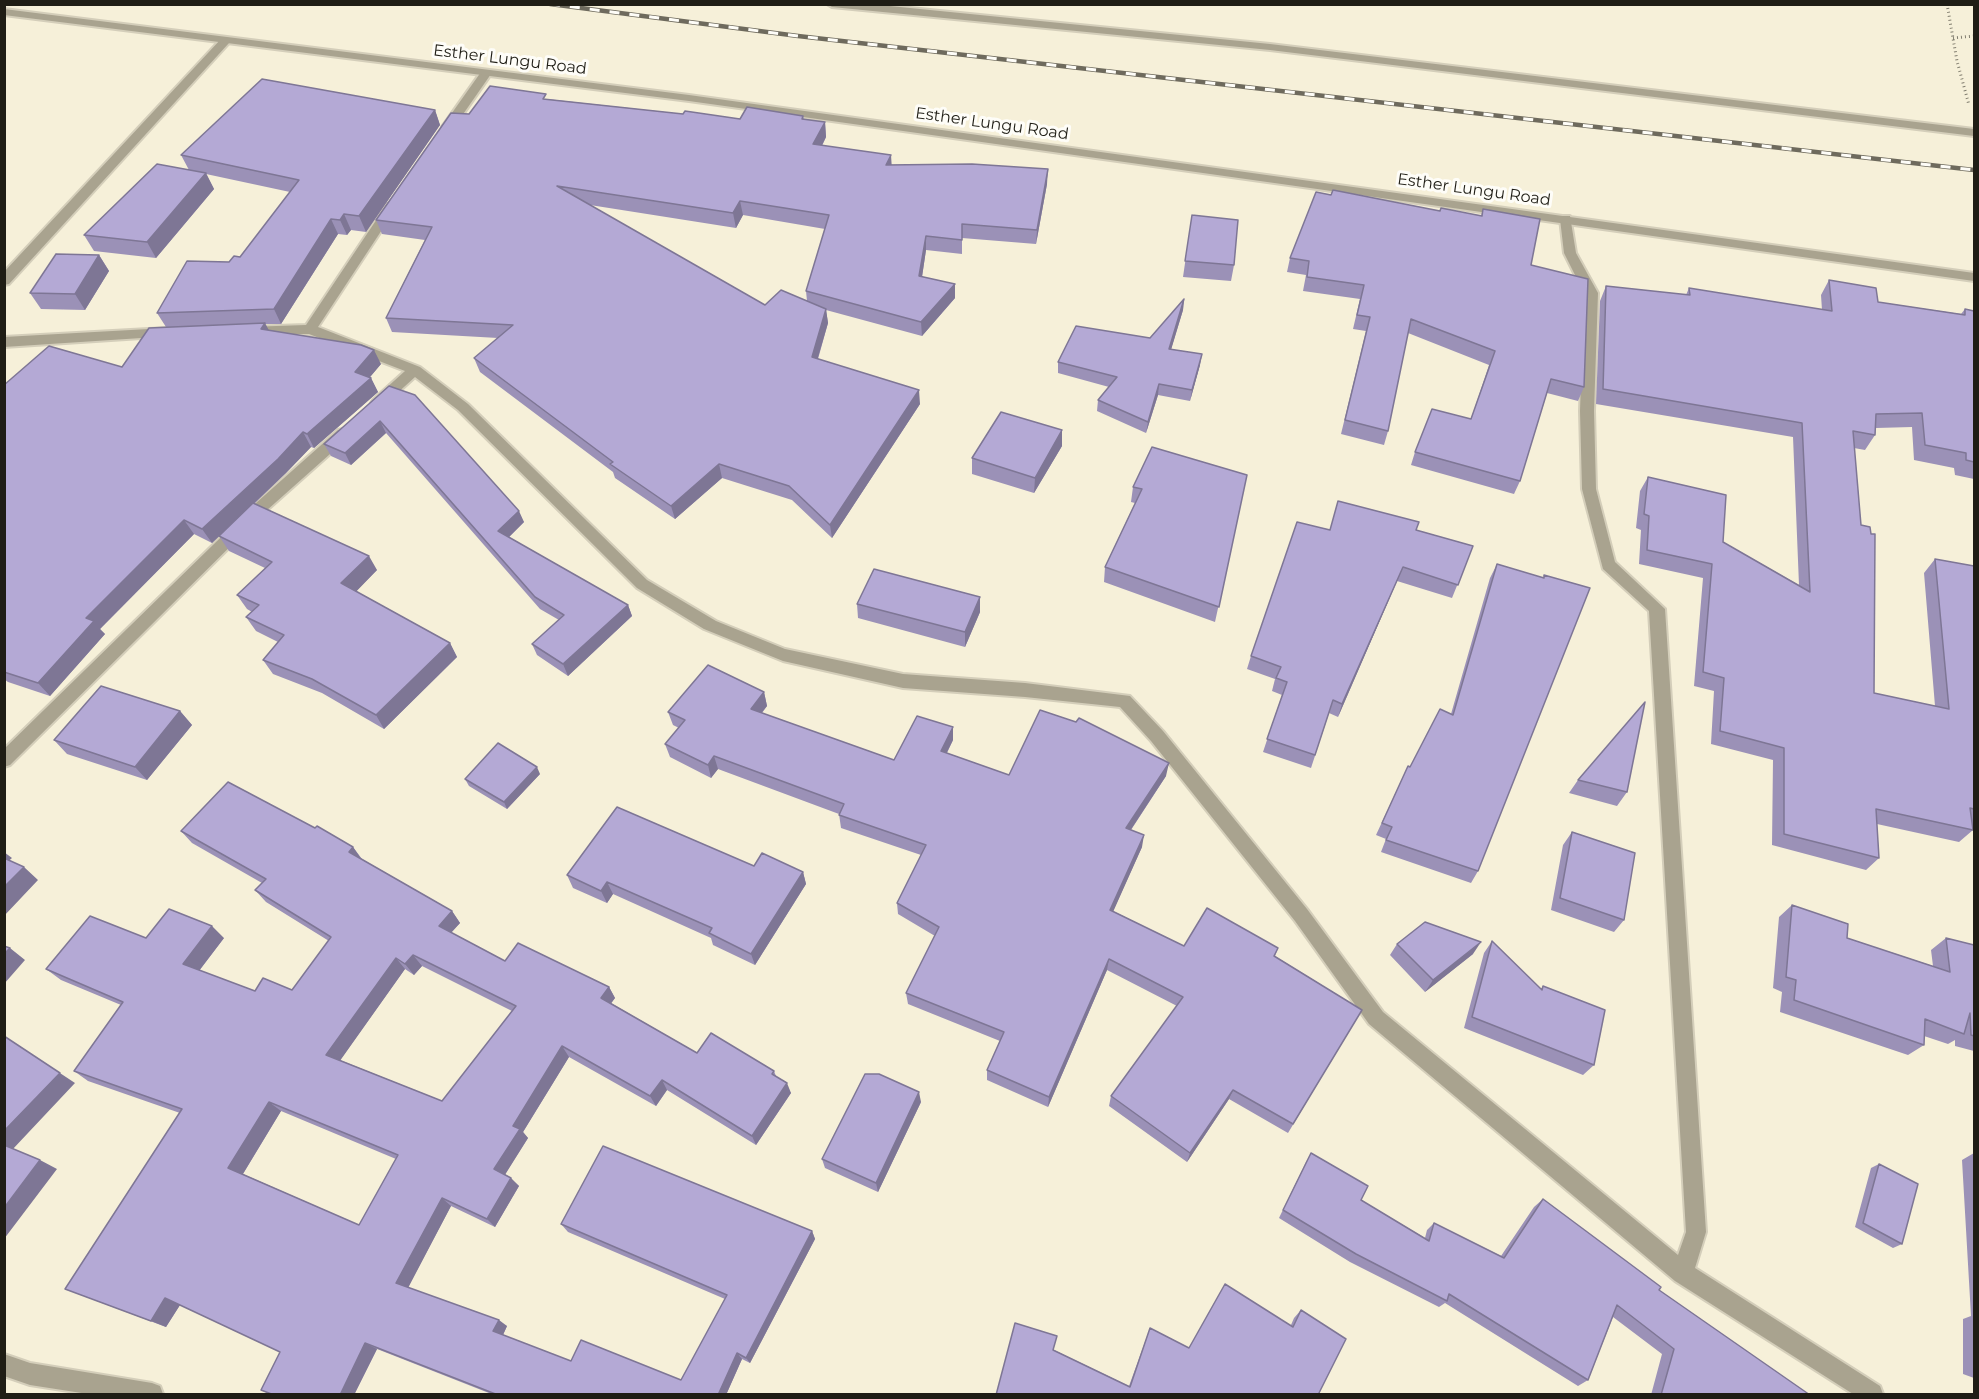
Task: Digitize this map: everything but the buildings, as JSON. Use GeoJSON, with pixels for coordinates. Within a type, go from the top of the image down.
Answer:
{"type":"FeatureCollection","features":[{"type":"Feature","properties":{"kind":"street"},"geometry":{"type":"LineString","coordinates":[[832,4],[1270,47],[1974,134]]}},
{"type":"Feature","properties":{"kind":"street","name":"Esther Lungu Road"},"geometry":{"type":"LineString","coordinates":[[4,12],[689,98],[1974,277]]}},
{"type":"Feature","properties":{"kind":"street"},"geometry":{"type":"LineString","coordinates":[[4,281],[225,41]]}},
{"type":"Feature","properties":{"kind":"street"},"geometry":{"type":"LineString","coordinates":[[440,139],[485,74]]}},
{"type":"Feature","properties":{"kind":"street"},"geometry":{"type":"LineString","coordinates":[[310,329],[400,195]]}},
{"type":"Feature","properties":{"kind":"street"},"geometry":{"type":"LineString","coordinates":[[1566,219],[1570,253],[1591,293],[1587,411],[1589,489],[1608,565],[1657,609],[1696,1232],[1683,1273]]}},
{"type":"Feature","properties":{"kind":"street"},"geometry":{"type":"LineString","coordinates":[[225,331],[310,329],[416,370],[463,407],[642,584],[710,625],[783,655],[903,681],[1025,690],[1124,701],[1157,736],[1301,915],[1376,1018],[1683,1273],[1872,1395]]}},
{"type":"Feature","properties":{"kind":"street"},"geometry":{"type":"LineString","coordinates":[[4,342],[189,333]]}},
{"type":"Feature","properties":{"kind":"street"},"geometry":{"type":"LineString","coordinates":[[4,760],[261,507],[416,370]]}},
{"type":"Feature","properties":{"kind":"street"},"geometry":{"type":"LineString","coordinates":[[4,1365],[30,1374],[152,1395]]}},
{"type":"Feature","properties":{"kind":"path"},"geometry":{"type":"LineString","coordinates":[[1947,4],[1972,113]]}},
{"type":"Feature","properties":{"kind":"path"},"geometry":{"type":"LineString","coordinates":[[1953,38],[1974,36]]}},
{"type":"Feature","properties":{"kind":"railway"},"geometry":{"type":"LineString","coordinates":[[550,4],[798,36],[1974,170]]}}]}
